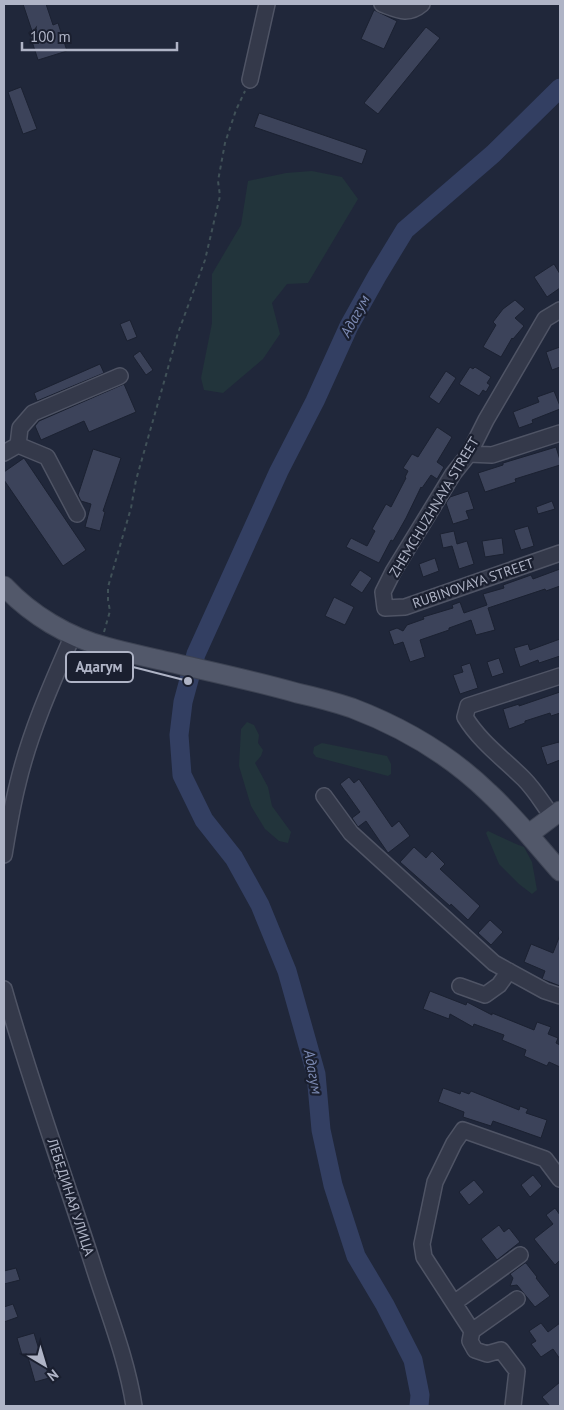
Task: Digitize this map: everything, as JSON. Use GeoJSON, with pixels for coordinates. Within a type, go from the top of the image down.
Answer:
{"type":"FeatureCollection","features":[{"type":"Feature","properties":{"kind":"main road"},"geometry":{"type":"LineString","coordinates":[[4,586],[30,610],[73,635],[352,708],[421,742],[459,767],[489,793],[529,834],[560,871]]}},
{"type":"Feature","properties":{"kind":"main road"},"geometry":{"type":"LineString","coordinates":[[529,834],[556,814]]}},
{"type":"Feature","properties":{"kind":"street"},"geometry":{"type":"LineString","coordinates":[[250,80],[267,4]]}},
{"type":"Feature","properties":{"kind":"street"},"geometry":{"type":"LineString","coordinates":[[382,4],[402,11],[415,10],[422,4]]}},
{"type":"Feature","properties":{"kind":"street","name":"ZHEMCHUZHNAYA STREET"},"geometry":{"type":"LineString","coordinates":[[385,608],[383,592],[393,572],[453,474],[469,454],[486,420],[545,319],[560,310]]}},
{"type":"Feature","properties":{"kind":"street"},"geometry":{"type":"LineString","coordinates":[[18,445],[20,428],[33,413],[120,376]]}},
{"type":"Feature","properties":{"kind":"street"},"geometry":{"type":"LineString","coordinates":[[469,454],[492,455],[560,432]]}},
{"type":"Feature","properties":{"kind":"street"},"geometry":{"type":"LineString","coordinates":[[4,453],[18,445]]}},
{"type":"Feature","properties":{"kind":"street"},"geometry":{"type":"LineString","coordinates":[[18,445],[47,456],[77,514]]}},
{"type":"Feature","properties":{"kind":"street","name":"RUBINOVAYA STREET"},"geometry":{"type":"LineString","coordinates":[[385,608],[405,607],[560,552]]}},
{"type":"Feature","properties":{"kind":"street"},"geometry":{"type":"LineString","coordinates":[[4,855],[7,819],[37,720],[73,635]]}},
{"type":"Feature","properties":{"kind":"street"},"geometry":{"type":"LineString","coordinates":[[556,814],[498,756],[471,727],[465,717],[468,706],[560,676]]}},
{"type":"Feature","properties":{"kind":"street"},"geometry":{"type":"LineString","coordinates":[[324,796],[351,833],[494,963],[545,991],[560,996]]}},
{"type":"Feature","properties":{"kind":"street"},"geometry":{"type":"LineString","coordinates":[[460,986],[485,995],[499,985],[509,971]]}},
{"type":"Feature","properties":{"kind":"street","name":"ЛЕБЕДИНАЯ УЛИЦА"},"geometry":{"type":"LineString","coordinates":[[4,989],[123,1357],[134,1406]]}},
{"type":"Feature","properties":{"kind":"street"},"geometry":{"type":"LineString","coordinates":[[472,1331],[424,1257],[422,1244],[435,1182],[454,1143],[463,1130],[545,1159],[555,1160],[560,1179]]}},
{"type":"Feature","properties":{"kind":"street"},"geometry":{"type":"LineString","coordinates":[[454,1303],[520,1255]]}},
{"type":"Feature","properties":{"kind":"street"},"geometry":{"type":"LineString","coordinates":[[513,1406],[517,1371],[501,1350],[487,1354],[475,1350],[470,1341],[472,1331],[516,1299]]}},
{"type":"Feature","properties":{"kind":"path"},"geometry":{"type":"LineString","coordinates":[[104,642],[110,611],[108,587],[178,333],[205,260],[220,196],[218,181],[225,143],[236,110],[250,80]]}},
{"type":"Feature","properties":{"kind":"shaded area"},"geometry":{"type":"Polygon","coordinates":[[[312,171],[342,177],[358,199],[308,283],[287,284],[272,303],[280,334],[263,359],[223,393],[204,390],[201,378],[212,323],[212,274],[241,225],[248,181],[286,173],[312,171]]]}},
{"type":"Feature","properties":{"kind":"shaded area"},"geometry":{"type":"Polygon","coordinates":[[[247,722],[254,725],[259,735],[258,743],[263,750],[255,763],[268,787],[272,806],[291,832],[288,843],[279,841],[265,829],[251,806],[239,766],[241,729],[247,722]]]}},
{"type":"Feature","properties":{"kind":"shaded area"},"geometry":{"type":"Polygon","coordinates":[[[322,743],[387,756],[391,764],[391,774],[388,776],[316,757],[313,753],[314,747],[322,743]]]}},
{"type":"Feature","properties":{"kind":"shaded area"},"geometry":{"type":"Polygon","coordinates":[[[488,831],[524,847],[532,862],[537,890],[532,894],[499,864],[486,833],[488,831]]]}},
{"type":"Feature","properties":{"kind":"building"},"geometry":{"type":"Polygon","coordinates":[[[23,4],[46,4],[53,25],[58,23],[67,51],[38,60],[29,32],[32,31],[23,4]]]}},
{"type":"Feature","properties":{"kind":"building"},"geometry":{"type":"Polygon","coordinates":[[[374,10],[397,21],[384,49],[361,39],[374,10]]]}},
{"type":"Feature","properties":{"kind":"building"},"geometry":{"type":"Polygon","coordinates":[[[426,27],[440,38],[378,114],[364,103],[426,27]]]}},
{"type":"Feature","properties":{"kind":"building"},"geometry":{"type":"Polygon","coordinates":[[[21,87],[37,129],[23,134],[8,92],[21,87]]]}},
{"type":"Feature","properties":{"kind":"building"},"geometry":{"type":"Polygon","coordinates":[[[259,113],[367,150],[362,164],[254,127],[259,113]]]}},
{"type":"Feature","properties":{"kind":"building"},"geometry":{"type":"Polygon","coordinates":[[[554,264],[560,274],[560,288],[547,297],[534,277],[554,264]]]}},
{"type":"Feature","properties":{"kind":"building"},"geometry":{"type":"Polygon","coordinates":[[[515,300],[525,309],[515,318],[524,326],[512,338],[501,357],[483,347],[496,325],[493,322],[503,309],[515,300]]]}},
{"type":"Feature","properties":{"kind":"building"},"geometry":{"type":"Polygon","coordinates":[[[130,320],[137,337],[127,341],[120,324],[130,320]]]}},
{"type":"Feature","properties":{"kind":"building"},"geometry":{"type":"Polygon","coordinates":[[[560,347],[560,367],[552,370],[546,352],[560,347]]]}},
{"type":"Feature","properties":{"kind":"building"},"geometry":{"type":"Polygon","coordinates":[[[140,351],[153,370],[146,375],[133,356],[140,351]]]}},
{"type":"Feature","properties":{"kind":"building"},"geometry":{"type":"Polygon","coordinates":[[[100,364],[104,373],[37,401],[34,393],[100,364]]]}},
{"type":"Feature","properties":{"kind":"building"},"geometry":{"type":"Polygon","coordinates":[[[470,367],[473,369],[475,367],[491,377],[487,383],[490,385],[486,392],[483,390],[479,396],[459,384],[470,367]]]}},
{"type":"Feature","properties":{"kind":"building"},"geometry":{"type":"Polygon","coordinates":[[[446,371],[456,378],[439,404],[429,397],[446,371]]]}},
{"type":"Feature","properties":{"kind":"building"},"geometry":{"type":"Polygon","coordinates":[[[124,384],[136,412],[89,432],[84,421],[41,440],[35,426],[39,421],[124,384]]]}},
{"type":"Feature","properties":{"kind":"building"},"geometry":{"type":"Polygon","coordinates":[[[554,391],[560,409],[532,420],[533,423],[519,428],[513,412],[539,402],[537,397],[554,391]]]}},
{"type":"Feature","properties":{"kind":"building"},"geometry":{"type":"Polygon","coordinates":[[[437,427],[452,437],[437,462],[444,467],[437,479],[431,475],[421,487],[406,518],[393,541],[391,540],[379,563],[346,547],[351,538],[367,546],[375,531],[372,529],[386,504],[391,507],[406,478],[408,471],[403,468],[412,454],[418,457],[437,427]]]}},
{"type":"Feature","properties":{"kind":"building"},"geometry":{"type":"Polygon","coordinates":[[[556,447],[560,465],[515,479],[516,482],[485,492],[478,473],[503,465],[503,463],[556,447]]]}},
{"type":"Feature","properties":{"kind":"building"},"geometry":{"type":"Polygon","coordinates":[[[93,449],[121,458],[103,511],[105,512],[100,531],[85,527],[91,504],[81,501],[78,495],[93,449]]]}},
{"type":"Feature","properties":{"kind":"building"},"geometry":{"type":"Polygon","coordinates":[[[24,458],[86,550],[63,566],[4,480],[4,472],[24,458]]]}},
{"type":"Feature","properties":{"kind":"building"},"geometry":{"type":"Polygon","coordinates":[[[468,491],[474,509],[466,511],[469,519],[453,524],[446,503],[450,497],[468,491]]]}},
{"type":"Feature","properties":{"kind":"building"},"geometry":{"type":"Polygon","coordinates":[[[552,501],[555,509],[538,514],[536,507],[552,501]]]}},
{"type":"Feature","properties":{"kind":"building"},"geometry":{"type":"Polygon","coordinates":[[[528,526],[534,546],[521,550],[514,530],[528,526]]]}},
{"type":"Feature","properties":{"kind":"building"},"geometry":{"type":"Polygon","coordinates":[[[454,531],[457,544],[467,541],[474,564],[459,569],[452,546],[443,548],[440,534],[454,531]]]}},
{"type":"Feature","properties":{"kind":"building"},"geometry":{"type":"Polygon","coordinates":[[[502,538],[504,554],[485,557],[482,541],[502,538]]]}},
{"type":"Feature","properties":{"kind":"building"},"geometry":{"type":"Polygon","coordinates":[[[435,558],[439,571],[423,577],[419,564],[435,558]]]}},
{"type":"Feature","properties":{"kind":"building"},"geometry":{"type":"Polygon","coordinates":[[[560,569],[560,586],[546,591],[545,589],[488,608],[495,630],[476,635],[471,620],[449,628],[449,630],[420,640],[425,657],[410,662],[403,642],[394,645],[389,631],[397,628],[403,631],[407,625],[424,619],[423,617],[453,608],[452,605],[460,602],[464,613],[487,605],[483,594],[504,588],[503,585],[531,575],[533,579],[560,569]]]}},
{"type":"Feature","properties":{"kind":"building"},"geometry":{"type":"Polygon","coordinates":[[[360,570],[372,578],[362,593],[350,585],[360,570]]]}},
{"type":"Feature","properties":{"kind":"building"},"geometry":{"type":"Polygon","coordinates":[[[334,597],[354,607],[345,625],[325,616],[334,597]]]}},
{"type":"Feature","properties":{"kind":"building"},"geometry":{"type":"Polygon","coordinates":[[[560,639],[560,656],[539,663],[538,660],[520,667],[514,648],[528,644],[530,650],[560,639]]]}},
{"type":"Feature","properties":{"kind":"building"},"geometry":{"type":"Polygon","coordinates":[[[499,658],[504,673],[492,677],[487,662],[499,658]]]}},
{"type":"Feature","properties":{"kind":"building"},"geometry":{"type":"Polygon","coordinates":[[[470,663],[478,688],[460,694],[453,675],[463,672],[461,666],[470,663]]]}},
{"type":"Feature","properties":{"kind":"building"},"geometry":{"type":"Polygon","coordinates":[[[560,692],[560,713],[551,716],[550,713],[525,721],[525,723],[509,729],[503,709],[519,704],[519,706],[560,692]]]}},
{"type":"Feature","properties":{"kind":"building"},"geometry":{"type":"Polygon","coordinates":[[[559,742],[560,760],[547,765],[541,747],[559,742]]]}},
{"type":"Feature","properties":{"kind":"building"},"geometry":{"type":"Polygon","coordinates":[[[349,777],[354,783],[359,779],[392,827],[399,821],[410,836],[388,853],[366,821],[358,827],[352,818],[360,812],[340,784],[349,777]]]}},
{"type":"Feature","properties":{"kind":"building"},"geometry":{"type":"Polygon","coordinates":[[[414,847],[426,858],[432,851],[445,864],[440,869],[480,906],[468,920],[400,862],[414,847]]]}},
{"type":"Feature","properties":{"kind":"building"},"geometry":{"type":"Polygon","coordinates":[[[490,920],[503,932],[491,945],[478,933],[490,920]]]}},
{"type":"Feature","properties":{"kind":"building"},"geometry":{"type":"Polygon","coordinates":[[[560,935],[560,986],[542,979],[545,971],[524,962],[531,944],[553,953],[560,935]]]}},
{"type":"Feature","properties":{"kind":"building"},"geometry":{"type":"Polygon","coordinates":[[[430,991],[466,1005],[467,1002],[492,1015],[492,1013],[534,1030],[537,1022],[551,1027],[548,1034],[558,1038],[556,1043],[560,1045],[560,1067],[549,1062],[547,1066],[524,1056],[526,1050],[502,1040],[504,1035],[474,1024],[473,1027],[450,1014],[449,1019],[423,1009],[430,991]]]}},
{"type":"Feature","properties":{"kind":"building"},"geometry":{"type":"Polygon","coordinates":[[[443,1088],[460,1094],[461,1091],[469,1094],[471,1091],[519,1110],[520,1106],[528,1109],[526,1113],[547,1120],[541,1138],[493,1121],[491,1126],[463,1117],[464,1112],[438,1102],[443,1088]]]}},
{"type":"Feature","properties":{"kind":"building"},"geometry":{"type":"Polygon","coordinates":[[[533,1175],[542,1186],[530,1197],[521,1185],[533,1175]]]}},
{"type":"Feature","properties":{"kind":"building"},"geometry":{"type":"Polygon","coordinates":[[[474,1180],[484,1192],[469,1205],[459,1192],[474,1180]]]}},
{"type":"Feature","properties":{"kind":"building"},"geometry":{"type":"Polygon","coordinates":[[[555,1208],[560,1215],[560,1260],[555,1265],[534,1239],[553,1224],[546,1215],[555,1208]]]}},
{"type":"Feature","properties":{"kind":"building"},"geometry":{"type":"Polygon","coordinates":[[[499,1225],[504,1232],[509,1228],[520,1242],[497,1260],[481,1239],[499,1225]]]}},
{"type":"Feature","properties":{"kind":"building"},"geometry":{"type":"Polygon","coordinates":[[[525,1263],[550,1296],[535,1307],[517,1285],[510,1286],[513,1278],[510,1274],[525,1263]]]}},
{"type":"Feature","properties":{"kind":"building"},"geometry":{"type":"Polygon","coordinates":[[[16,1268],[20,1280],[4,1284],[4,1271],[16,1268]]]}},
{"type":"Feature","properties":{"kind":"building"},"geometry":{"type":"Polygon","coordinates":[[[13,1304],[18,1317],[4,1322],[4,1307],[13,1304]]]}},
{"type":"Feature","properties":{"kind":"building"},"geometry":{"type":"Polygon","coordinates":[[[541,1323],[548,1332],[560,1323],[560,1359],[553,1349],[541,1357],[531,1344],[536,1341],[529,1331],[541,1323]]]}},
{"type":"Feature","properties":{"kind":"building"},"geometry":{"type":"Polygon","coordinates":[[[34,1333],[49,1378],[35,1382],[27,1354],[22,1355],[17,1338],[34,1333]]]}},
{"type":"Feature","properties":{"kind":"building"},"geometry":{"type":"Polygon","coordinates":[[[560,1382],[560,1406],[550,1406],[542,1397],[560,1382]]]}},
{"type":"Feature","properties":{"kind":"waterway","name":"Адагум"},"geometry":{"type":"LineString","coordinates":[[419,1406],[420,1395],[413,1360],[385,1305],[356,1256],[333,1185],[321,1130],[316,1074],[287,971],[260,905],[234,858],[204,820],[182,775],[179,735],[183,702],[196,654],[279,471],[315,401],[349,326],[377,276],[405,230],[493,154],[560,88]]}},
{"type":"Feature","properties":{"kind":"place","name":"Адагум"},"geometry":{"type":"Point","coordinates":[188,681]}}]}
